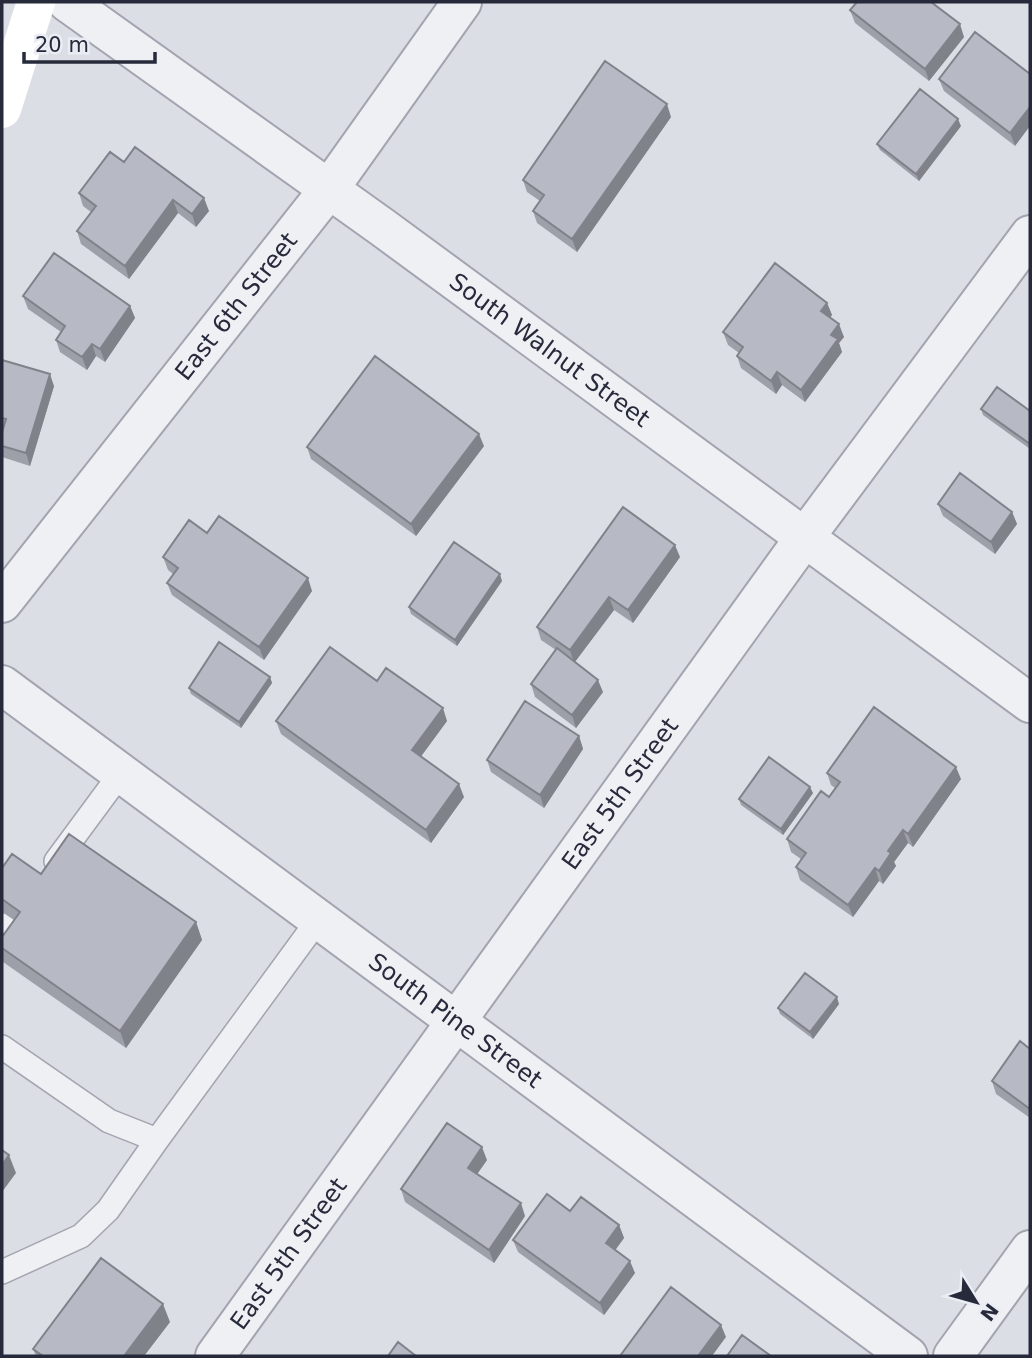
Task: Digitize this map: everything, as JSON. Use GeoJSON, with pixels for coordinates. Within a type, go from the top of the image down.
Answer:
{"type":"FeatureCollection","features":[{"type":"Feature","properties":{"kind":"street"},"geometry":{"type":"LineString","coordinates":[[2,109],[36,2]]}},
{"type":"Feature","properties":{"kind":"street","name":"South Walnut Street"},"geometry":{"type":"LineString","coordinates":[[67,2],[329,188],[1030,703]]}},
{"type":"Feature","properties":{"kind":"street","name":"East 6th Street"},"geometry":{"type":"LineString","coordinates":[[2,603],[329,188],[462,2]]}},
{"type":"Feature","properties":{"kind":"street","name":"East 5th Street"},"geometry":{"type":"LineString","coordinates":[[215,1356],[805,537],[1030,235]]}},
{"type":"Feature","properties":{"kind":"street","name":"South Pine Street"},"geometry":{"type":"LineString","coordinates":[[2,685],[908,1356]]}},
{"type":"Feature","properties":{"kind":"street"},"geometry":{"type":"LineString","coordinates":[[953,1356],[1030,1250]]}},
{"type":"Feature","properties":{"kind":"lane"},"geometry":{"type":"LineString","coordinates":[[2,936],[121,773]]}},
{"type":"Feature","properties":{"kind":"lane"},"geometry":{"type":"LineString","coordinates":[[2,1272],[81,1236],[108,1210],[318,920]]}},
{"type":"Feature","properties":{"kind":"lane"},"geometry":{"type":"LineString","coordinates":[[2,1047],[109,1121],[157,1140]]}},
{"type":"Feature","properties":{"kind":"building"},"geometry":{"type":"Polygon","coordinates":[[[857,2],[931,2],[960,24],[925,69],[850,10],[857,2]]]}},
{"type":"Feature","properties":{"kind":"building"},"geometry":{"type":"Polygon","coordinates":[[[975,32],[1030,74],[1030,107],[1010,133],[939,79],[975,32]]]}},
{"type":"Feature","properties":{"kind":"building"},"geometry":{"type":"Polygon","coordinates":[[[605,61],[667,104],[572,239],[533,211],[544,195],[523,180],[605,61]]]}},
{"type":"Feature","properties":{"kind":"building"},"geometry":{"type":"Polygon","coordinates":[[[920,89],[958,119],[916,174],[877,144],[920,89]]]}},
{"type":"Feature","properties":{"kind":"building"},"geometry":{"type":"Polygon","coordinates":[[[135,147],[204,198],[192,214],[173,200],[125,266],[77,231],[96,206],[79,193],[110,152],[124,162],[135,147]]]}},
{"type":"Feature","properties":{"kind":"building"},"geometry":{"type":"Polygon","coordinates":[[[54,253],[130,306],[100,349],[92,344],[82,357],[56,340],[65,326],[23,296],[54,253]]]}},
{"type":"Feature","properties":{"kind":"building"},"geometry":{"type":"Polygon","coordinates":[[[775,263],[827,303],[821,311],[839,324],[831,335],[838,339],[801,390],[777,372],[771,381],[737,356],[743,347],[723,332],[775,263]]]}},
{"type":"Feature","properties":{"kind":"building"},"geometry":{"type":"Polygon","coordinates":[[[375,356],[479,434],[411,524],[307,447],[375,356]]]}},
{"type":"Feature","properties":{"kind":"building"},"geometry":{"type":"Polygon","coordinates":[[[2,360],[50,374],[26,453],[2,446],[6,419],[2,418],[2,360]]]}},
{"type":"Feature","properties":{"kind":"building"},"geometry":{"type":"Polygon","coordinates":[[[997,387],[1030,411],[1030,444],[981,409],[997,387]]]}},
{"type":"Feature","properties":{"kind":"building"},"geometry":{"type":"Polygon","coordinates":[[[960,473],[1012,512],[991,542],[938,504],[960,473]]]}},
{"type":"Feature","properties":{"kind":"building"},"geometry":{"type":"Polygon","coordinates":[[[623,507],[675,545],[628,610],[609,597],[570,650],[537,627],[623,507]]]}},
{"type":"Feature","properties":{"kind":"building"},"geometry":{"type":"Polygon","coordinates":[[[219,516],[308,578],[259,647],[167,583],[178,568],[163,557],[189,520],[207,533],[219,516]]]}},
{"type":"Feature","properties":{"kind":"building"},"geometry":{"type":"Polygon","coordinates":[[[454,542],[500,574],[455,640],[409,607],[454,542]]]}},
{"type":"Feature","properties":{"kind":"building"},"geometry":{"type":"Polygon","coordinates":[[[219,642],[270,677],[239,722],[189,688],[219,642]]]}},
{"type":"Feature","properties":{"kind":"building"},"geometry":{"type":"Polygon","coordinates":[[[330,647],[377,681],[386,668],[443,708],[412,750],[459,784],[426,830],[276,721],[330,647]]]}},
{"type":"Feature","properties":{"kind":"building"},"geometry":{"type":"Polygon","coordinates":[[[557,648],[598,680],[572,715],[531,684],[557,648]]]}},
{"type":"Feature","properties":{"kind":"building"},"geometry":{"type":"Polygon","coordinates":[[[525,701],[579,736],[540,795],[487,760],[525,701]]]}},
{"type":"Feature","properties":{"kind":"building"},"geometry":{"type":"Polygon","coordinates":[[[874,707],[956,767],[908,834],[903,830],[888,851],[891,853],[879,871],[875,868],[848,905],[796,867],[806,853],[787,839],[821,791],[829,797],[840,782],[827,773],[874,707]]]}},
{"type":"Feature","properties":{"kind":"building"},"geometry":{"type":"Polygon","coordinates":[[[769,757],[810,787],[781,829],[739,799],[769,757]]]}},
{"type":"Feature","properties":{"kind":"building"},"geometry":{"type":"Polygon","coordinates":[[[69,834],[196,922],[120,1031],[2,948],[2,937],[20,912],[2,899],[2,868],[12,854],[41,874],[69,834]]]}},
{"type":"Feature","properties":{"kind":"building"},"geometry":{"type":"Polygon","coordinates":[[[805,973],[837,997],[810,1032],[778,1008],[805,973]]]}},
{"type":"Feature","properties":{"kind":"building"},"geometry":{"type":"Polygon","coordinates":[[[1020,1041],[1030,1049],[1030,1109],[992,1081],[1020,1041]]]}},
{"type":"Feature","properties":{"kind":"building"},"geometry":{"type":"Polygon","coordinates":[[[447,1123],[482,1147],[468,1168],[521,1203],[489,1250],[401,1189],[447,1123]]]}},
{"type":"Feature","properties":{"kind":"building"},"geometry":{"type":"Polygon","coordinates":[[[2,1150],[9,1155],[2,1165],[2,1150]]]}},
{"type":"Feature","properties":{"kind":"building"},"geometry":{"type":"Polygon","coordinates":[[[547,1194],[570,1211],[581,1197],[619,1225],[606,1243],[630,1261],[600,1303],[513,1240],[547,1194]]]}},
{"type":"Feature","properties":{"kind":"building"},"geometry":{"type":"Polygon","coordinates":[[[101,1258],[163,1304],[124,1356],[43,1356],[33,1349],[101,1258]]]}},
{"type":"Feature","properties":{"kind":"building"},"geometry":{"type":"Polygon","coordinates":[[[671,1287],[721,1325],[698,1356],[620,1356],[671,1287]]]}},
{"type":"Feature","properties":{"kind":"building"},"geometry":{"type":"Polygon","coordinates":[[[742,1335],[771,1356],[727,1356],[742,1335]]]}},
{"type":"Feature","properties":{"kind":"building"},"geometry":{"type":"Polygon","coordinates":[[[398,1342],[416,1356],[388,1356],[398,1342]]]}}]}
